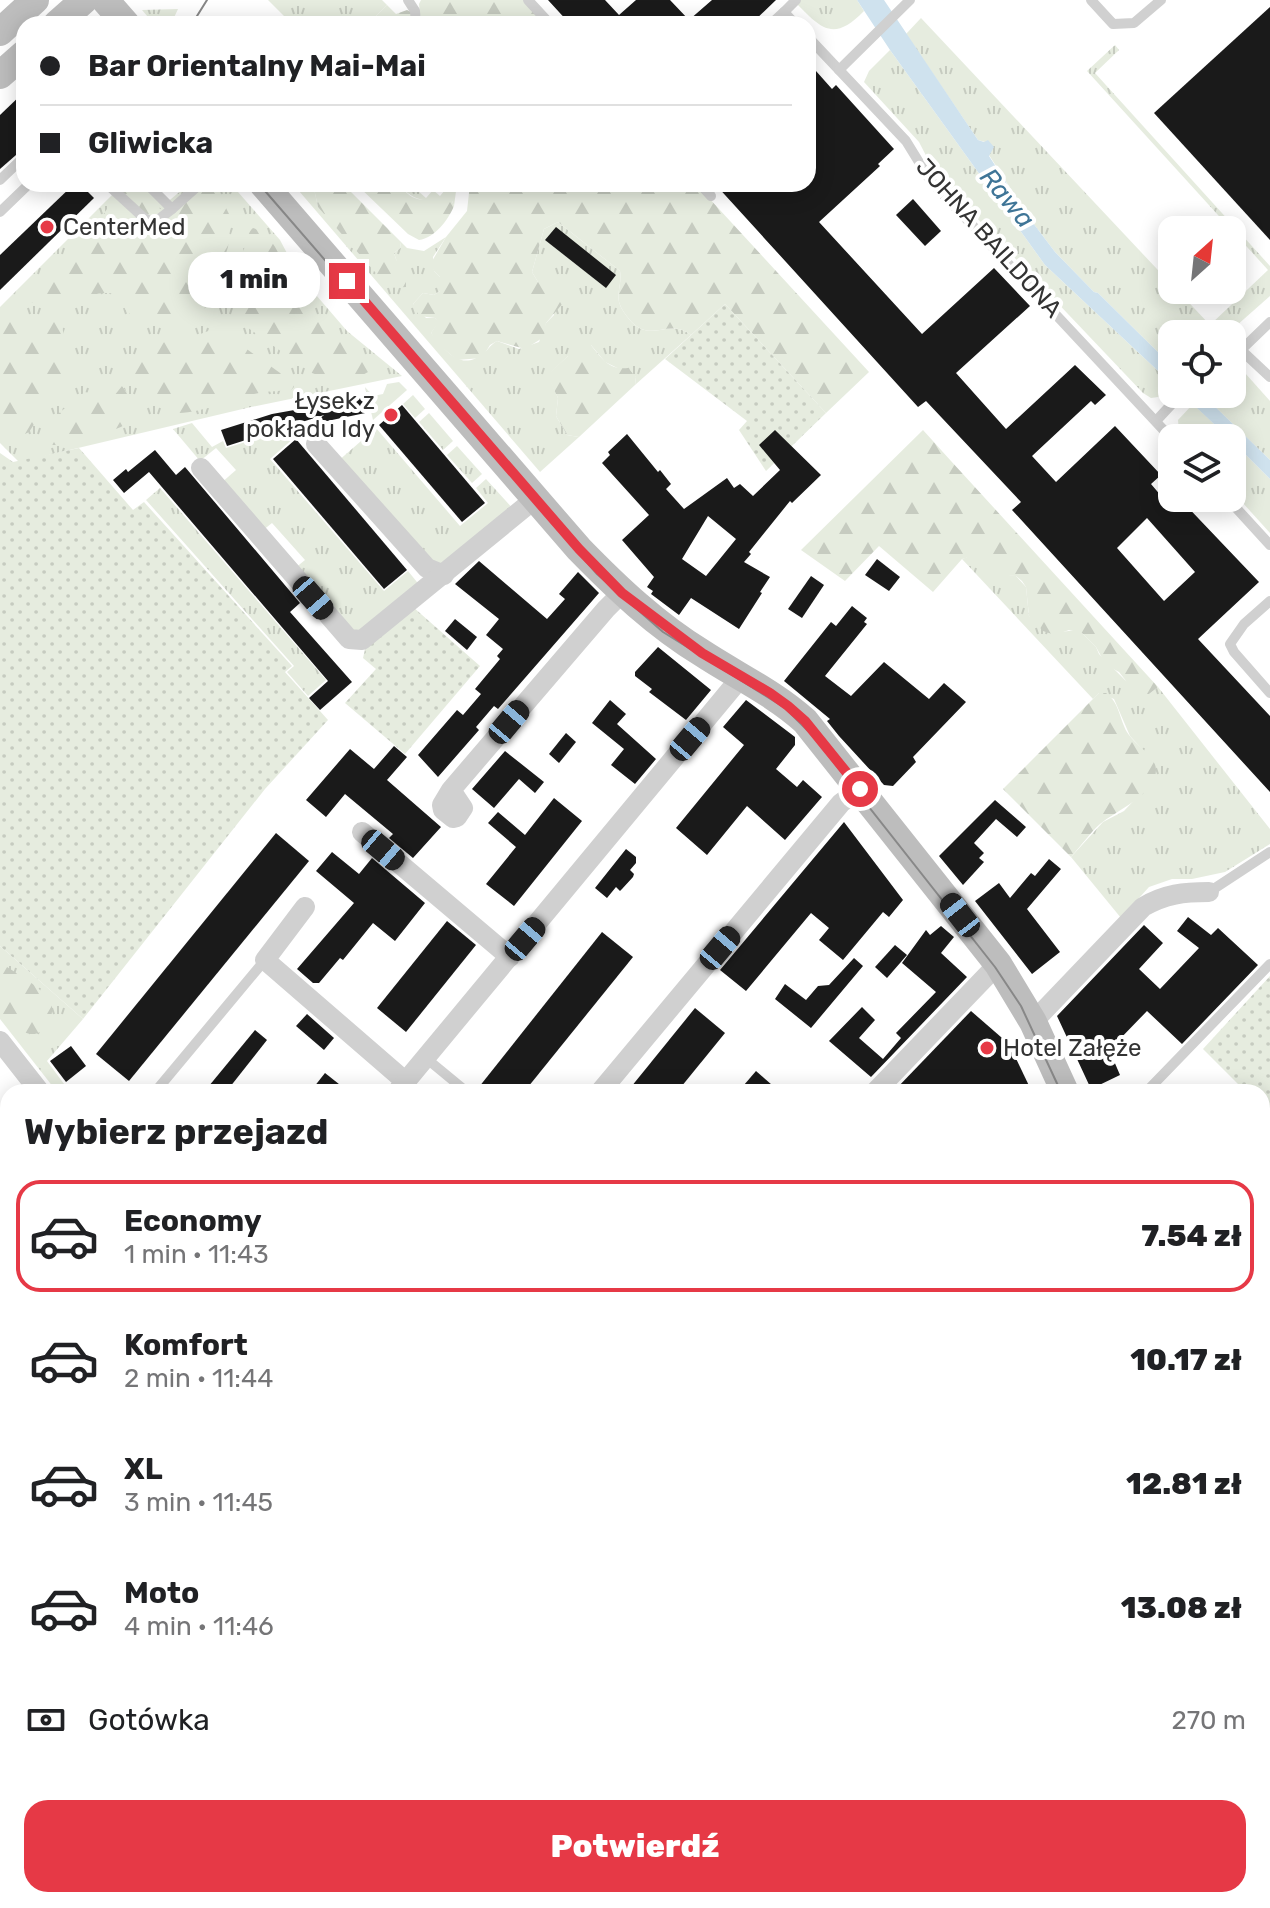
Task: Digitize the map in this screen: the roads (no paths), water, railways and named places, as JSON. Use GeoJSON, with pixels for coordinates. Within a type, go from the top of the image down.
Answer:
{"type":"FeatureCollection","features":[{"type":"Feature","properties":{"kind":"street"},"geometry":{"type":"LineString","coordinates":[[18,16],[35,0]]}},
{"type":"Feature","properties":{"kind":"street"},"geometry":{"type":"LineString","coordinates":[[66,16],[84,0]]}},
{"type":"Feature","properties":{"kind":"street"},"geometry":{"type":"LineString","coordinates":[[105,0],[119,16]]}},
{"type":"Feature","properties":{"kind":"street"},"geometry":{"type":"LineString","coordinates":[[0,32],[16,17]]}},
{"type":"Feature","properties":{"kind":"street"},"geometry":{"type":"LineString","coordinates":[[0,75],[16,61]]}},
{"type":"Feature","properties":{"kind":"street"},"geometry":{"type":"LineString","coordinates":[[270,192],[579,549],[622,593],[690,645],[770,693],[805,721],[998,964],[1033,1022],[1059,1084]]}},
{"type":"Feature","properties":{"kind":"street"},"geometry":{"type":"LineString","coordinates":[[316,444],[427,568],[444,575]]}},
{"type":"Feature","properties":{"kind":"street"},"geometry":{"type":"LineString","coordinates":[[201,468],[349,639],[362,640],[536,498]]}},
{"type":"Feature","properties":{"kind":"street"},"geometry":{"type":"LineString","coordinates":[[451,790],[622,593]]}},
{"type":"Feature","properties":{"kind":"street"},"geometry":{"type":"LineString","coordinates":[[405,1084],[742,676]]}},
{"type":"Feature","properties":{"kind":"street"},"geometry":{"type":"LineString","coordinates":[[607,1084],[841,803],[860,789]]}},
{"type":"Feature","properties":{"kind":"street"},"geometry":{"type":"LineString","coordinates":[[362,832],[510,957]]}},
{"type":"Feature","properties":{"kind":"street"},"geometry":{"type":"LineString","coordinates":[[1033,1022],[1143,907],[1161,897],[1181,892],[1209,892]]}},
{"type":"Feature","properties":{"kind":"street"},"geometry":{"type":"LineString","coordinates":[[305,907],[265,960],[399,1084]]}},
{"type":"Feature","properties":{"kind":"street"},"geometry":{"type":"LineString","coordinates":[[883,1084],[998,964]]}},
{"type":"Feature","properties":{"kind":"street"},"geometry":{"type":"LineString","coordinates":[[0,1041],[34,1084]]}},
{"type":"Feature","properties":{"kind":"lane"},"geometry":{"type":"LineString","coordinates":[[528,0],[543,16]]}},
{"type":"Feature","properties":{"kind":"lane"},"geometry":{"type":"LineString","coordinates":[[780,16],[796,0]]}},
{"type":"Feature","properties":{"kind":"lane"},"geometry":{"type":"LineString","coordinates":[[839,70],[910,0]]}},
{"type":"Feature","properties":{"kind":"lane"},"geometry":{"type":"LineString","coordinates":[[1091,0],[1113,24],[1134,23],[1161,0]]}},
{"type":"Feature","properties":{"kind":"lane"},"geometry":{"type":"LineString","coordinates":[[784,12],[788,16]]}},
{"type":"Feature","properties":{"kind":"lane","name":"JOHNA BAILDONA"},"geometry":{"type":"LineString","coordinates":[[816,46],[906,141],[930,180],[1159,424]]}},
{"type":"Feature","properties":{"kind":"lane"},"geometry":{"type":"LineString","coordinates":[[0,180],[16,165]]}},
{"type":"Feature","properties":{"kind":"lane"},"geometry":{"type":"LineString","coordinates":[[0,212],[21,192]]}},
{"type":"Feature","properties":{"kind":"lane"},"geometry":{"type":"LineString","coordinates":[[116,192],[144,218],[154,223],[191,192]]}},
{"type":"Feature","properties":{"kind":"lane"},"geometry":{"type":"LineString","coordinates":[[155,192],[172,209]]}},
{"type":"Feature","properties":{"kind":"lane"},"geometry":{"type":"LineString","coordinates":[[707,192],[711,196]]}},
{"type":"Feature","properties":{"kind":"lane"},"geometry":{"type":"LineString","coordinates":[[1246,342],[1270,322]]}},
{"type":"Feature","properties":{"kind":"lane"},"geometry":{"type":"LineString","coordinates":[[1246,359],[1270,377]]}},
{"type":"Feature","properties":{"kind":"lane"},"geometry":{"type":"LineString","coordinates":[[1156,421],[1168,408]]}},
{"type":"Feature","properties":{"kind":"lane"},"geometry":{"type":"LineString","coordinates":[[1240,512],[1270,545]]}},
{"type":"Feature","properties":{"kind":"lane"},"geometry":{"type":"LineString","coordinates":[[1270,601],[1244,624],[1230,644],[1270,693]]}},
{"type":"Feature","properties":{"kind":"lane"},"geometry":{"type":"LineString","coordinates":[[1209,892],[1270,852]]}},
{"type":"Feature","properties":{"kind":"lane"},"geometry":{"type":"LineString","coordinates":[[162,1084],[265,960]]}},
{"type":"Feature","properties":{"kind":"lane"},"geometry":{"type":"LineString","coordinates":[[1154,1084],[1270,964]]}},
{"type":"Feature","properties":{"kind":"lane"},"geometry":{"type":"LineString","coordinates":[[427,1059],[457,1084]]}},
{"type":"Feature","properties":{"kind":"water","name":"Rawa"},"geometry":{"type":"Polygon","coordinates":[[[857,0],[884,0],[978,140],[988,140],[994,147],[989,156],[1030,219],[1055,252],[1158,352],[1158,371],[1045,265],[857,0]]]}},
{"type":"Feature","properties":{"kind":"water"},"geometry":{"type":"Polygon","coordinates":[[[1197,408],[1216,408],[1233,424],[1214,424],[1197,408]]]}},
{"type":"Feature","properties":{"kind":"water"},"geometry":{"type":"Polygon","coordinates":[[[1246,437],[1270,460],[1270,479],[1246,455],[1246,437]]]}},
{"type":"Feature","properties":{"kind":"tram line"},"geometry":{"type":"LineString","coordinates":[[197,16],[207,0]]}},
{"type":"Feature","properties":{"kind":"tram line"},"geometry":{"type":"LineString","coordinates":[[266,192],[597,574],[663,632],[785,708],[813,736],[995,967],[1021,1006],[1057,1084]]}},
{"type":"Feature","properties":{"kind":"place","name":"CenterMed"},"geometry":{"type":"Point","coordinates":[47,227]}},
{"type":"Feature","properties":{"kind":"place","name":"Łysek z pokładu Idy"},"geometry":{"type":"Point","coordinates":[391,415]}},
{"type":"Feature","properties":{"kind":"place","name":"Hotel Załęże"},"geometry":{"type":"Point","coordinates":[987,1048]}}]}
